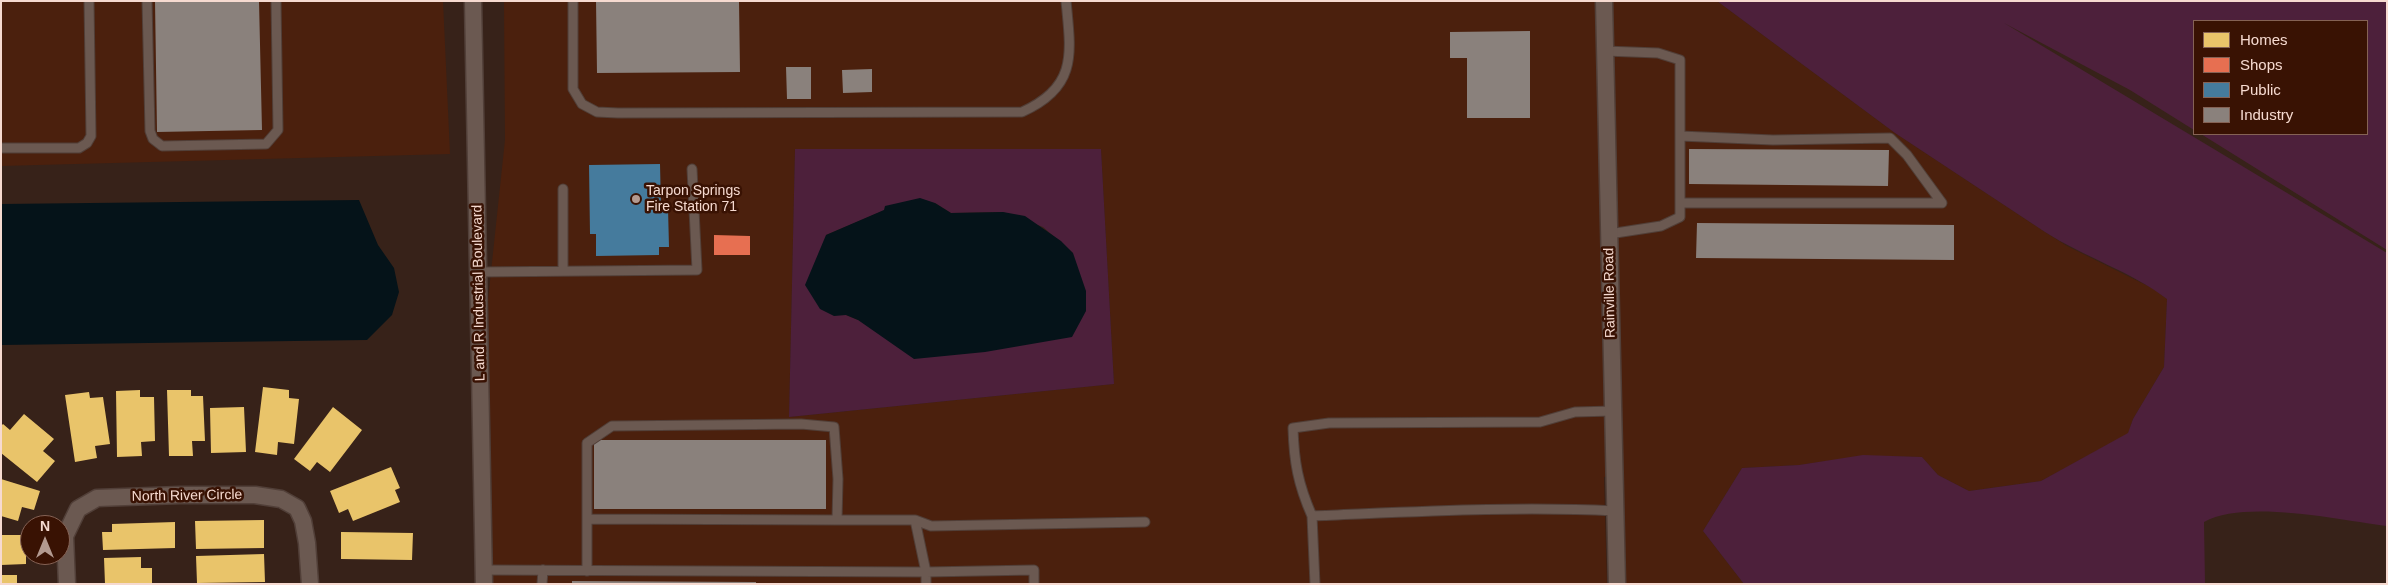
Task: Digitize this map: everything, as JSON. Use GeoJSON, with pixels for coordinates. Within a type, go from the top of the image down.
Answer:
{"type":"FeatureCollection","features":[{"type":"Feature","properties":{"kind":"street","name":"L and R Industrial Boulevard"},"geometry":{"type":"LineString","coordinates":[[474,1],[484,577]]}},
{"type":"Feature","properties":{"kind":"street","name":"Rainville Road"},"geometry":{"type":"LineString","coordinates":[[1604,1],[1617,584]]}},
{"type":"Feature","properties":{"kind":"street","name":"North River Circle"},"geometry":{"type":"LineString","coordinates":[[67,584],[65,536],[78,509],[97,498],[180,495],[255,496],[281,499],[297,508],[303,522],[307,543],[310,584]]}},
{"type":"Feature","properties":{"kind":"lane"},"geometry":{"type":"LineString","coordinates":[[1,148],[79,148],[87,143],[91,136],[89,1]]}},
{"type":"Feature","properties":{"kind":"lane"},"geometry":{"type":"LineString","coordinates":[[147,1],[150,131],[153,139],[162,146],[266,144],[274,138],[278,130],[276,1]]}},
{"type":"Feature","properties":{"kind":"lane"},"geometry":{"type":"LineString","coordinates":[[573,1],[573,89],[582,104],[597,112],[618,114],[1022,112],[1047,97],[1060,84],[1069,67],[1070,44],[1066,1]]}},
{"type":"Feature","properties":{"kind":"lane"},"geometry":{"type":"LineString","coordinates":[[1605,51],[1658,53],[1680,60],[1680,217],[1661,226],[1609,234]]}},
{"type":"Feature","properties":{"kind":"lane"},"geometry":{"type":"LineString","coordinates":[[1680,136],[1773,140],[1890,138],[1907,155],[1942,203],[1680,203]]}},
{"type":"Feature","properties":{"kind":"lane"},"geometry":{"type":"LineString","coordinates":[[478,272],[697,270],[692,169]]}},
{"type":"Feature","properties":{"kind":"lane"},"geometry":{"type":"LineString","coordinates":[[563,189],[563,272]]}},
{"type":"Feature","properties":{"kind":"lane"},"geometry":{"type":"LineString","coordinates":[[1315,584],[1312,516],[1301,492],[1294,465],[1293,428],[1330,423],[1540,422],[1575,412],[1612,411]]}},
{"type":"Feature","properties":{"kind":"lane"},"geometry":{"type":"LineString","coordinates":[[587,571],[586,443],[612,426],[792,424],[834,427],[838,479],[838,520]]}},
{"type":"Feature","properties":{"kind":"lane"},"geometry":{"type":"LineString","coordinates":[[1312,516],[1565,508],[1615,511]]}},
{"type":"Feature","properties":{"kind":"lane"},"geometry":{"type":"LineString","coordinates":[[587,519],[916,520],[931,526],[1145,522]]}},
{"type":"Feature","properties":{"kind":"lane"},"geometry":{"type":"LineString","coordinates":[[916,520],[926,572],[926,584]]}},
{"type":"Feature","properties":{"kind":"lane"},"geometry":{"type":"LineString","coordinates":[[484,577],[543,570],[926,572],[1034,570],[1034,584]]}},
{"type":"Feature","properties":{"kind":"lane"},"geometry":{"type":"LineString","coordinates":[[542,584],[543,570]]}},
{"type":"Feature","properties":{"kind":"shaded area"},"geometry":{"type":"Polygon","coordinates":[[[1,1],[443,1],[450,154],[1,166],[1,1]]]}},
{"type":"Feature","properties":{"kind":"shaded area"},"geometry":{"type":"Polygon","coordinates":[[[504,1],[1717,1],[1895,133],[2067,246],[2152,288],[2167,299],[2164,367],[2133,419],[2128,434],[2041,481],[1969,491],[1938,475],[1922,457],[1863,456],[1799,465],[1742,468],[1703,531],[1744,584],[1626,584],[1623,476],[1604,477],[1607,584],[493,584],[488,300],[505,140],[504,1]],[[795,149],[789,417],[1114,384],[1101,150],[795,149]]]}},
{"type":"Feature","properties":{"kind":"shaded area"},"geometry":{"type":"Polygon","coordinates":[[[1717,1],[2387,1],[2387,250],[2203,135],[2368,135],[2368,20],[2193,20],[2193,129],[2130,90],[2004,23],[2387,253],[2387,526],[2293,513],[2243,512],[2222,515],[2204,522],[2205,584],[1744,584],[1703,531],[1742,468],[1799,465],[1863,455],[1922,457],[1938,475],[1969,491],[2041,481],[2128,433],[2133,419],[2164,367],[2167,299],[2138,280],[2045,232],[1895,133],[1717,1]]]}},
{"type":"Feature","properties":{"kind":"shaded area"},"geometry":{"type":"Polygon","coordinates":[[[795,149],[1101,149],[1114,384],[789,417],[795,149]],[[935,203],[885,210],[826,235],[846,315],[858,320],[1073,253],[1043,227],[1003,212],[951,213],[935,203]]]}},
{"type":"Feature","properties":{"kind":"shaded area"},"geometry":{"type":"Polygon","coordinates":[[[920,198],[935,203],[951,213],[1003,212],[1025,216],[1061,241],[1073,253],[1086,291],[1086,311],[1072,337],[985,352],[914,359],[858,320],[846,315],[834,316],[820,309],[805,285],[826,235],[884,210],[885,206],[920,198]]]}},
{"type":"Feature","properties":{"kind":"shaded area"},"geometry":{"type":"Polygon","coordinates":[[[359,200],[378,245],[394,268],[399,292],[392,315],[367,340],[1,345],[1,204],[359,200]]]}},
{"type":"Feature","properties":{"kind":"building: Homes"},"geometry":{"type":"Polygon","coordinates":[[[263,387],[289,390],[289,398],[299,399],[294,444],[278,442],[277,455],[255,452],[263,387]]]}},
{"type":"Feature","properties":{"kind":"building: Homes"},"geometry":{"type":"Polygon","coordinates":[[[140,390],[140,397],[154,397],[155,441],[141,442],[142,456],[117,457],[116,391],[140,390]]]}},
{"type":"Feature","properties":{"kind":"building: Homes"},"geometry":{"type":"Polygon","coordinates":[[[167,390],[191,390],[191,396],[203,396],[205,441],[192,441],[193,456],[169,456],[167,390]]]}},
{"type":"Feature","properties":{"kind":"building: Homes"},"geometry":{"type":"Polygon","coordinates":[[[89,392],[90,398],[103,397],[110,444],[95,446],[97,458],[75,462],[65,395],[89,392]]]}},
{"type":"Feature","properties":{"kind":"building: Homes"},"geometry":{"type":"Polygon","coordinates":[[[244,407],[246,452],[211,453],[210,408],[244,407]]]}},
{"type":"Feature","properties":{"kind":"building: Homes"},"geometry":{"type":"Polygon","coordinates":[[[333,407],[362,430],[330,472],[317,462],[310,471],[294,459],[333,407]]]}},
{"type":"Feature","properties":{"kind":"building: Homes"},"geometry":{"type":"Polygon","coordinates":[[[24,414],[54,439],[43,451],[55,461],[37,482],[1,453],[1,426],[3,424],[10,430],[24,414]]]}},
{"type":"Feature","properties":{"kind":"building: Homes"},"geometry":{"type":"Polygon","coordinates":[[[391,467],[400,488],[395,490],[400,502],[353,521],[348,509],[339,513],[330,491],[391,467]]]}},
{"type":"Feature","properties":{"kind":"building: Homes"},"geometry":{"type":"Polygon","coordinates":[[[1,479],[40,491],[34,510],[22,507],[18,521],[1,516],[1,479]]]}},
{"type":"Feature","properties":{"kind":"building: Homes"},"geometry":{"type":"Polygon","coordinates":[[[264,520],[264,548],[196,549],[195,521],[264,520]]]}},
{"type":"Feature","properties":{"kind":"building: Homes"},"geometry":{"type":"Polygon","coordinates":[[[175,522],[175,548],[103,550],[102,532],[112,532],[112,524],[175,522]]]}},
{"type":"Feature","properties":{"kind":"building: Homes"},"geometry":{"type":"Polygon","coordinates":[[[341,532],[413,533],[412,560],[341,559],[341,532]]]}},
{"type":"Feature","properties":{"kind":"building: Homes"},"geometry":{"type":"Polygon","coordinates":[[[1,535],[20,535],[20,564],[1,565],[1,535]]]}},
{"type":"Feature","properties":{"kind":"building: Homes"},"geometry":{"type":"Polygon","coordinates":[[[264,554],[265,582],[197,583],[196,556],[264,554]]]}},
{"type":"Feature","properties":{"kind":"building: Homes"},"geometry":{"type":"Polygon","coordinates":[[[141,557],[141,568],[152,568],[152,584],[105,584],[104,558],[141,557]]]}},
{"type":"Feature","properties":{"kind":"building: Homes"},"geometry":{"type":"Polygon","coordinates":[[[1,575],[17,575],[17,584],[1,584],[1,575]]]}},
{"type":"Feature","properties":{"kind":"building: Shops"},"geometry":{"type":"Polygon","coordinates":[[[714,235],[750,236],[750,255],[714,255],[714,235]]]}},
{"type":"Feature","properties":{"kind":"building: Public"},"geometry":{"type":"Polygon","coordinates":[[[660,164],[661,208],[668,208],[669,247],[659,247],[659,255],[596,256],[596,234],[590,234],[589,165],[660,164]]]}},
{"type":"Feature","properties":{"kind":"building: Industry"},"geometry":{"type":"Polygon","coordinates":[[[155,1],[259,1],[262,130],[157,132],[155,1]]]}},
{"type":"Feature","properties":{"kind":"building: Industry"},"geometry":{"type":"Polygon","coordinates":[[[596,1],[739,1],[740,72],[597,73],[596,1]]]}},
{"type":"Feature","properties":{"kind":"building: Industry"},"geometry":{"type":"Polygon","coordinates":[[[1530,31],[1530,118],[1467,118],[1467,58],[1450,58],[1450,32],[1530,31]]]}},
{"type":"Feature","properties":{"kind":"building: Industry"},"geometry":{"type":"Polygon","coordinates":[[[786,67],[811,67],[811,99],[787,99],[786,67]]]}},
{"type":"Feature","properties":{"kind":"building: Industry"},"geometry":{"type":"Polygon","coordinates":[[[872,69],[872,92],[843,93],[842,70],[872,69]]]}},
{"type":"Feature","properties":{"kind":"building: Industry"},"geometry":{"type":"Polygon","coordinates":[[[1689,149],[1889,150],[1888,186],[1689,184],[1689,149]]]}},
{"type":"Feature","properties":{"kind":"building: Industry"},"geometry":{"type":"Polygon","coordinates":[[[1697,223],[1954,225],[1954,260],[1696,258],[1697,223]]]}},
{"type":"Feature","properties":{"kind":"building: Industry"},"geometry":{"type":"Polygon","coordinates":[[[594,440],[826,440],[826,509],[594,509],[594,440]]]}},
{"type":"Feature","properties":{"kind":"building: Industry"},"geometry":{"type":"Polygon","coordinates":[[[572,581],[756,582],[756,584],[572,584],[572,581]]]}},
{"type":"Feature","properties":{"kind":"place","name":"Tarpon Springs Fire Station 71"},"geometry":{"type":"Point","coordinates":[636,199]}}]}
